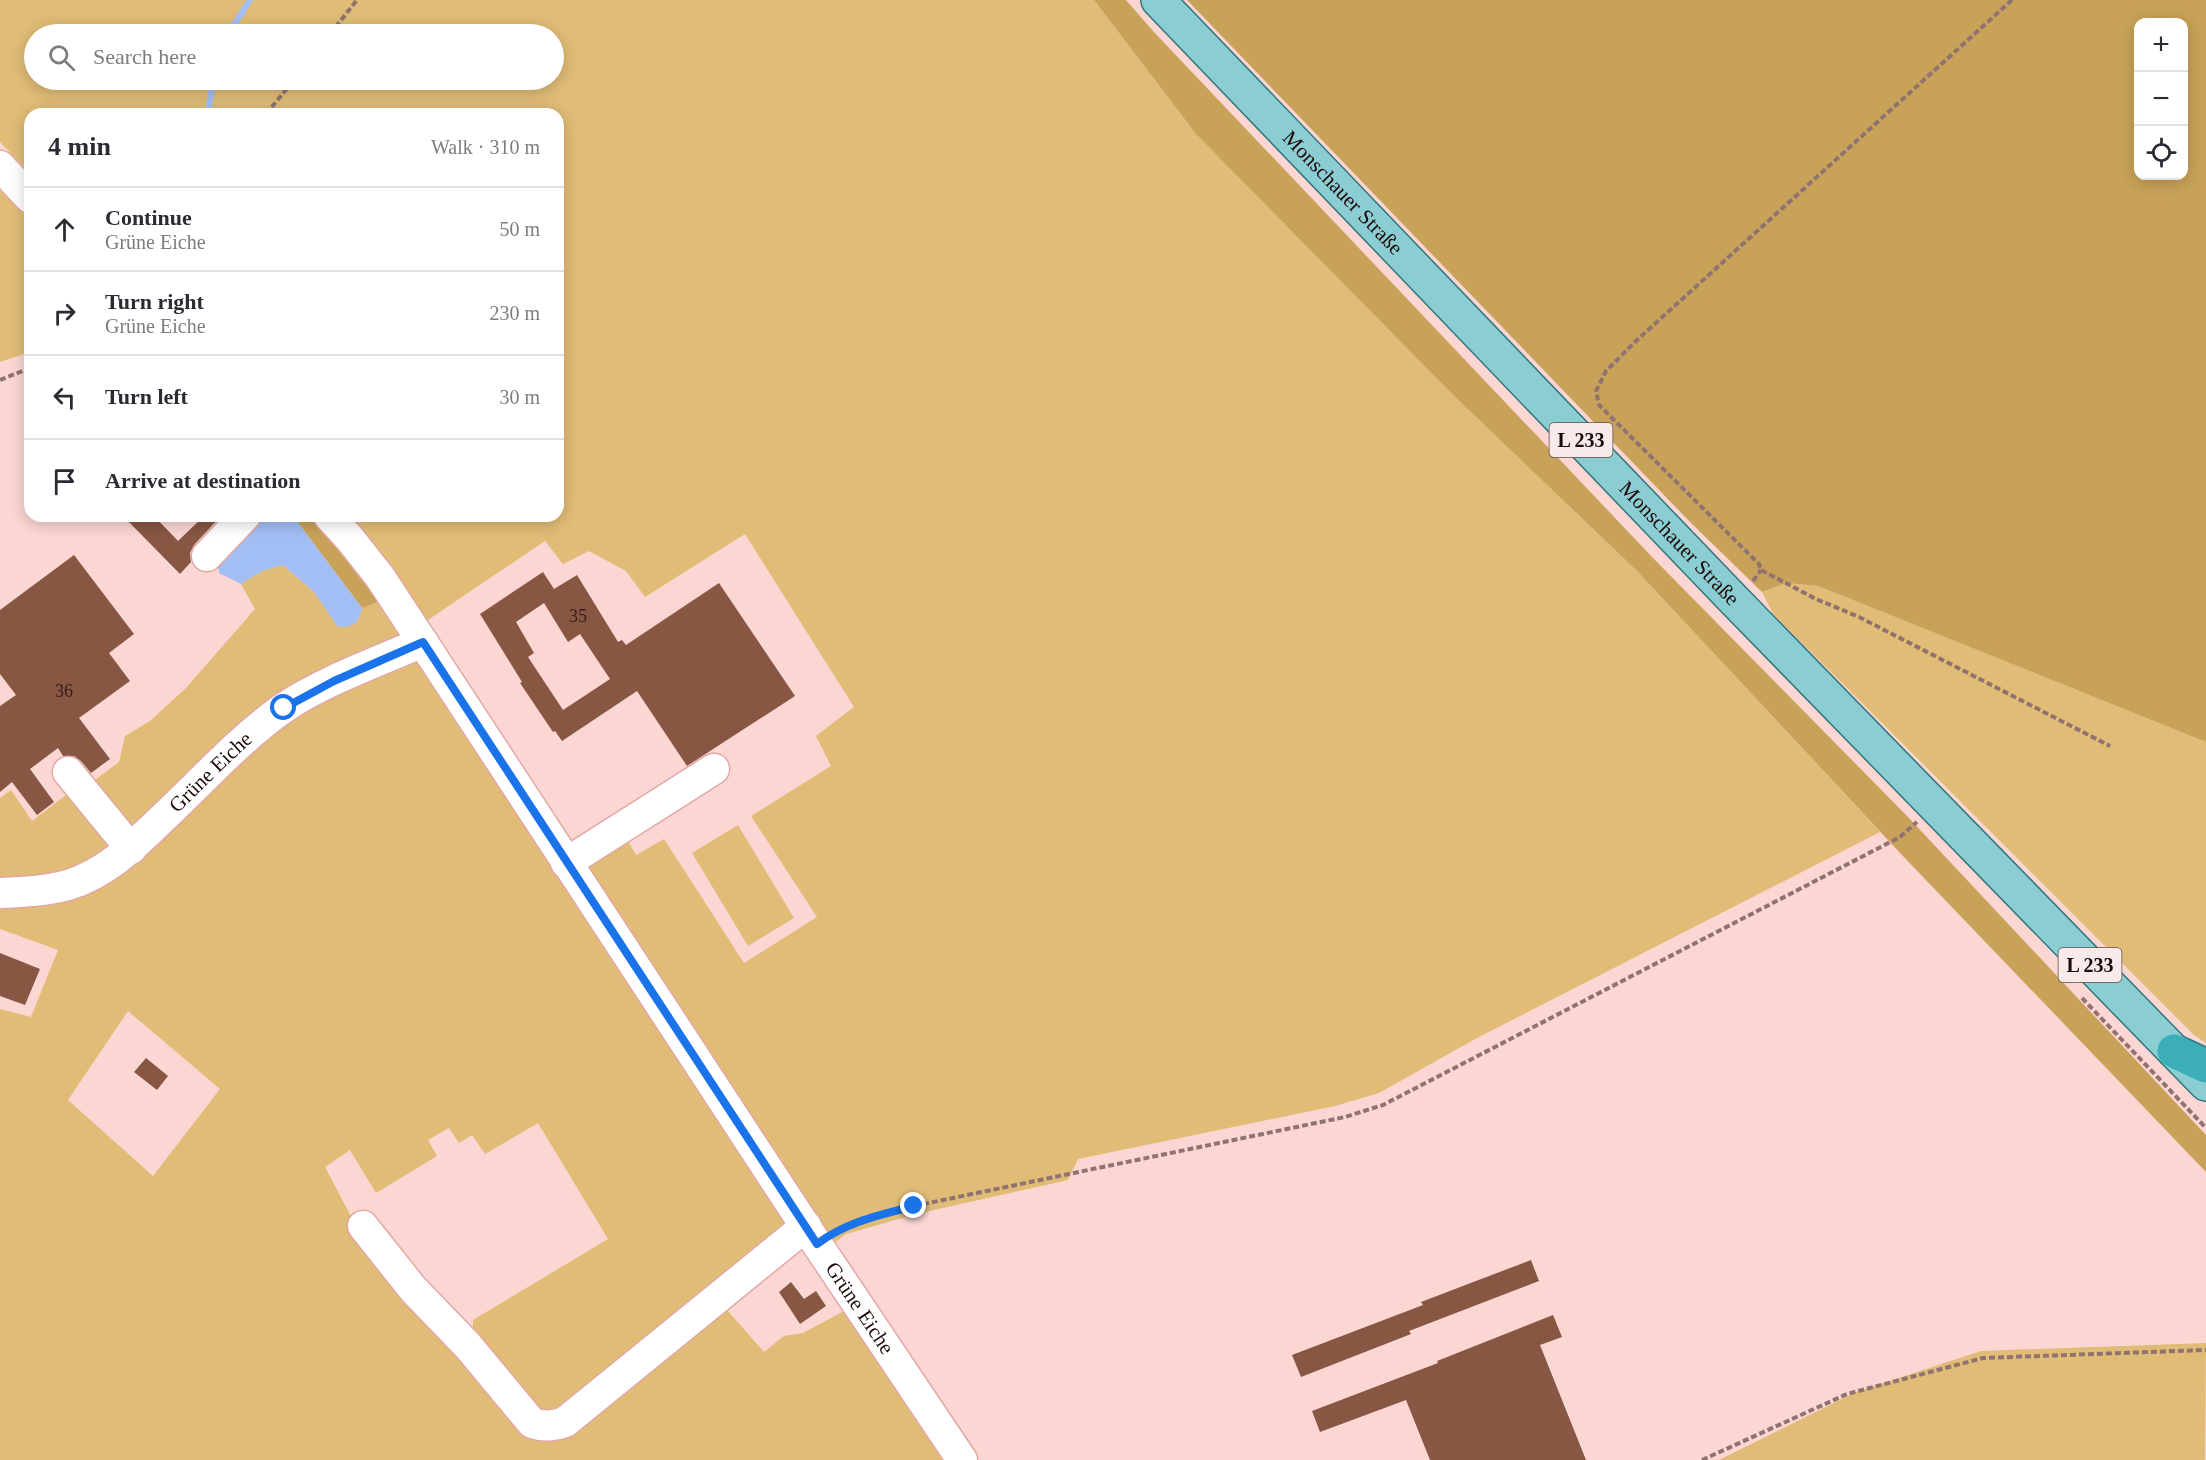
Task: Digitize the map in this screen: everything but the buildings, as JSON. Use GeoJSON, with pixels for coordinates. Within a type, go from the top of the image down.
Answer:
{"type":"FeatureCollection","features":[{"type":"Feature","properties":{"kind":"highway"},"geometry":{"type":"LineString","coordinates":[[2174,1051],[2206,1066]]}},
{"type":"Feature","properties":{"kind":"main road","name":"Monschauer Straße"},"geometry":{"type":"LineString","coordinates":[[1158,0],[1734,600],[2206,1084]]}},
{"type":"Feature","properties":{"kind":"street"},"geometry":{"type":"LineString","coordinates":[[0,166],[24,192]]}},
{"type":"Feature","properties":{"kind":"street"},"geometry":{"type":"LineString","coordinates":[[207,556],[239,522]]}},
{"type":"Feature","properties":{"kind":"street","name":"Grüne Eiche"},"geometry":{"type":"LineString","coordinates":[[335,522],[380,577],[811,1235],[963,1460]]}},
{"type":"Feature","properties":{"kind":"street","name":"Grüne Eiche"},"geometry":{"type":"LineString","coordinates":[[0,893],[32,892],[69,885],[93,874],[131,849],[241,741],[284,708],[334,681],[423,642]]}},
{"type":"Feature","properties":{"kind":"street"},"geometry":{"type":"LineString","coordinates":[[566,862],[714,769]]}},
{"type":"Feature","properties":{"kind":"street"},"geometry":{"type":"LineString","coordinates":[[68,772],[131,849]]}},
{"type":"Feature","properties":{"kind":"street"},"geometry":{"type":"LineString","coordinates":[[363,1226],[413,1289],[468,1346],[532,1423],[541,1426],[553,1426],[565,1422],[811,1235]]}},
{"type":"Feature","properties":{"kind":"path"},"geometry":{"type":"LineString","coordinates":[[338,24],[357,0]]}},
{"type":"Feature","properties":{"kind":"path"},"geometry":{"type":"LineString","coordinates":[[2012,0],[1637,340],[1606,371],[1596,391],[1599,405],[1759,564],[1761,570],[2110,746]]}},
{"type":"Feature","properties":{"kind":"path"},"geometry":{"type":"LineString","coordinates":[[271,108],[286,90]]}},
{"type":"Feature","properties":{"kind":"path"},"geometry":{"type":"LineString","coordinates":[[0,380],[24,370]]}},
{"type":"Feature","properties":{"kind":"path"},"geometry":{"type":"LineString","coordinates":[[811,1235],[834,1231],[863,1220],[914,1206],[1345,1117],[1383,1104],[1900,837],[1918,822]]}},
{"type":"Feature","properties":{"kind":"path"},"geometry":{"type":"LineString","coordinates":[[1702,1460],[1847,1394],[1983,1358],[2206,1350]]}},
{"type":"Feature","properties":{"kind":"shaded area"},"geometry":{"type":"Polygon","coordinates":[[[0,0],[1094,0],[1196,134],[1453,395],[1637,571],[1880,832],[1477,1038],[1379,1093],[1335,1106],[1078,1159],[1068,1180],[916,1214],[846,1234],[834,1243],[580,865],[625,836],[636,855],[664,839],[744,963],[817,917],[751,816],[831,766],[816,736],[854,707],[745,534],[645,597],[626,571],[589,551],[563,564],[545,541],[422,624],[346,522],[564,522],[564,108],[24,108],[24,167],[0,142],[0,0]]]}},
{"type":"Feature","properties":{"kind":"shaded area"},"geometry":{"type":"Polygon","coordinates":[[[1094,0],[1126,0],[1653,558],[1908,817],[2206,1135],[2206,1172],[1901,854],[1637,571],[1453,395],[1196,134],[1094,0]]]}},
{"type":"Feature","properties":{"kind":"shaded area"},"geometry":{"type":"Polygon","coordinates":[[[1187,0],[2206,0],[2206,742],[1818,586],[1786,583],[1762,592],[1690,522],[1187,0]]]}},
{"type":"Feature","properties":{"kind":"shaded area"},"geometry":{"type":"Polygon","coordinates":[[[0,182],[24,207],[24,354],[0,362],[0,182]]]}},
{"type":"Feature","properties":{"kind":"shaded area"},"geometry":{"type":"Polygon","coordinates":[[[298,522],[324,522],[384,600],[362,608],[298,522]]]}},
{"type":"Feature","properties":{"kind":"shaded area"},"geometry":{"type":"Polygon","coordinates":[[[283,565],[314,592],[338,627],[354,623],[359,618],[362,608],[384,600],[402,641],[299,689],[131,844],[87,786],[119,762],[125,736],[150,721],[185,689],[255,609],[241,584],[262,571],[283,565]]]}},
{"type":"Feature","properties":{"kind":"shaded area"},"geometry":{"type":"Polygon","coordinates":[[[1786,583],[1818,586],[2206,742],[2206,1043],[2194,1035],[1773,614],[1762,592],[1786,583]]]}},
{"type":"Feature","properties":{"kind":"shaded area"},"geometry":{"type":"Polygon","coordinates":[[[418,653],[808,1244],[727,1310],[764,1352],[784,1336],[803,1333],[846,1310],[943,1460],[0,1460],[0,1009],[31,1017],[58,950],[0,929],[0,899],[84,884],[289,715],[418,653]],[[128,1011],[68,1100],[153,1176],[220,1089],[128,1011]],[[538,1123],[485,1154],[472,1135],[459,1143],[449,1128],[428,1140],[437,1156],[376,1193],[350,1150],[325,1167],[354,1222],[473,1343],[473,1320],[608,1239],[538,1123]]]}},
{"type":"Feature","properties":{"kind":"shaded area"},"geometry":{"type":"Polygon","coordinates":[[[74,789],[120,850],[97,864],[0,886],[0,798],[11,790],[32,821],[74,789]]]}},
{"type":"Feature","properties":{"kind":"shaded area"},"geometry":{"type":"Polygon","coordinates":[[[738,825],[794,918],[748,946],[692,853],[738,825]]]}},
{"type":"Feature","properties":{"kind":"shaded area"},"geometry":{"type":"Polygon","coordinates":[[[2206,1343],[2205,1460],[1719,1460],[1856,1392],[1981,1351],[2206,1343]]]}},
{"type":"Feature","properties":{"kind":"water"},"geometry":{"type":"Polygon","coordinates":[[[253,522],[298,522],[362,608],[359,617],[354,624],[338,627],[314,592],[283,565],[262,571],[241,584],[219,573],[218,563],[253,522]]]}},
{"type":"Feature","properties":{"kind":"waterway"},"geometry":{"type":"LineString","coordinates":[[234,24],[250,0]]}},
{"type":"Feature","properties":{"kind":"waterway"},"geometry":{"type":"LineString","coordinates":[[209,108],[212,90]]}},
{"type":"Feature","properties":{"kind":"route"},"geometry":{"type":"LineString","coordinates":[[284,708],[334,681],[423,642],[817,1244],[834,1231],[863,1220],[914,1206]]}}]}
